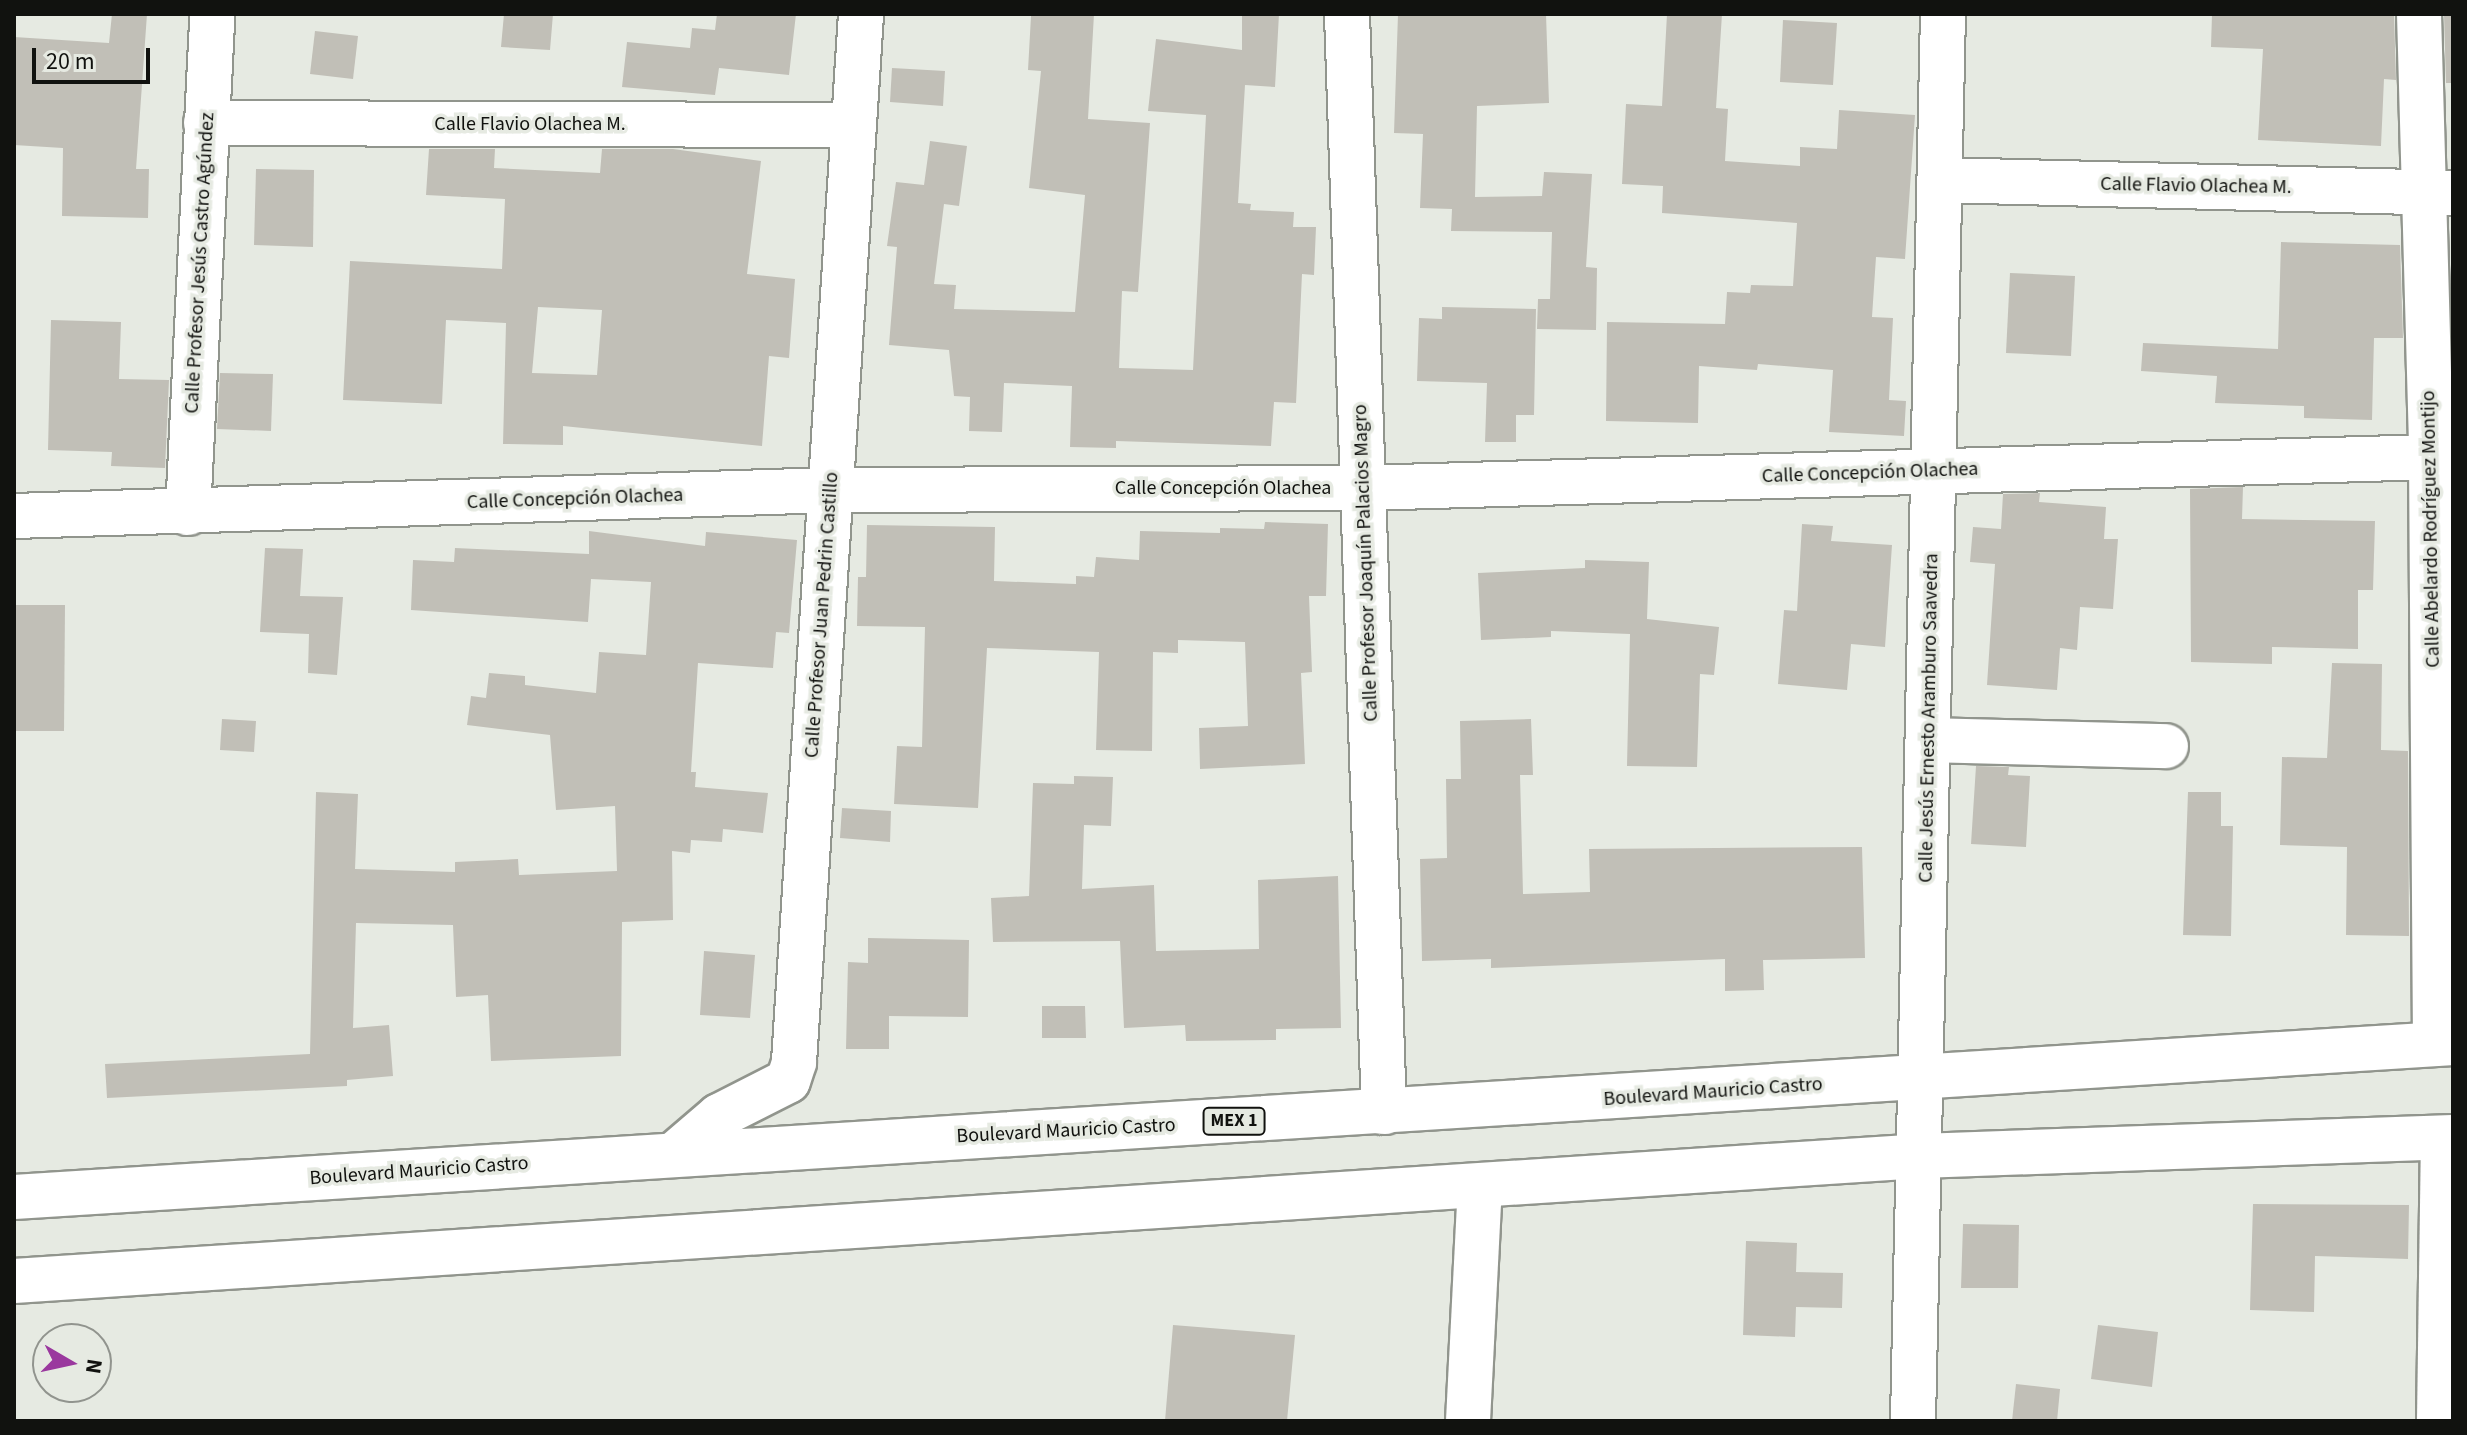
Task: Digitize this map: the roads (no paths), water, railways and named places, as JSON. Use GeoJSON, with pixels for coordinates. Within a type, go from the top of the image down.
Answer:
{"type":"FeatureCollection","features":[{"type":"Feature","properties":{"kind":"street","name":"Calle Profesor Jesús Castro Agúndez"},"geometry":{"type":"LineString","coordinates":[[188,513],[212,14]]}},
{"type":"Feature","properties":{"kind":"street","name":"Calle Profesor Juan Pedrin Castillo"},"geometry":{"type":"LineString","coordinates":[[676,1153],[719,1116],[788,1081],[794,1062],[861,14]]}},
{"type":"Feature","properties":{"kind":"street","name":"Calle Profesor Joaquín Palacios Magro"},"geometry":{"type":"LineString","coordinates":[[1347,14],[1384,1112]]}},
{"type":"Feature","properties":{"kind":"street","name":"Calle Jesús Ernesto Aramburo Saavedra"},"geometry":{"type":"LineString","coordinates":[[1913,1421],[1912,1276],[1922,1079],[1943,14]]}},
{"type":"Feature","properties":{"kind":"street","name":"Calle Abelardo Rodríguez Montijo"},"geometry":{"type":"LineString","coordinates":[[2419,14],[2438,193],[2431,457],[2444,1043]]}},
{"type":"Feature","properties":{"kind":"street","name":"Calle Flavio Olachea M."},"geometry":{"type":"LineString","coordinates":[[206,123],[854,125]]}},
{"type":"Feature","properties":{"kind":"street","name":"Calle Flavio Olachea M."},"geometry":{"type":"LineString","coordinates":[[1940,180],[2438,193]]}},
{"type":"Feature","properties":{"kind":"street","name":"Calle Concepción Olachea"},"geometry":{"type":"LineString","coordinates":[[14,516],[188,513],[830,490],[1363,488],[2431,457]]}},
{"type":"Feature","properties":{"kind":"street"},"geometry":{"type":"LineString","coordinates":[[1929,740],[2166,746]]}},
{"type":"Feature","properties":{"kind":"street","name":"Boulevard Mauricio Castro"},"geometry":{"type":"LineString","coordinates":[[14,1197],[676,1153],[1922,1079],[2444,1043]]}},
{"type":"Feature","properties":{"kind":"street"},"geometry":{"type":"LineString","coordinates":[[14,1281],[1920,1156],[2448,1138],[2439,1421]]}},
{"type":"Feature","properties":{"kind":"street"},"geometry":{"type":"LineString","coordinates":[[1468,1421],[1480,1186]]}}]}
